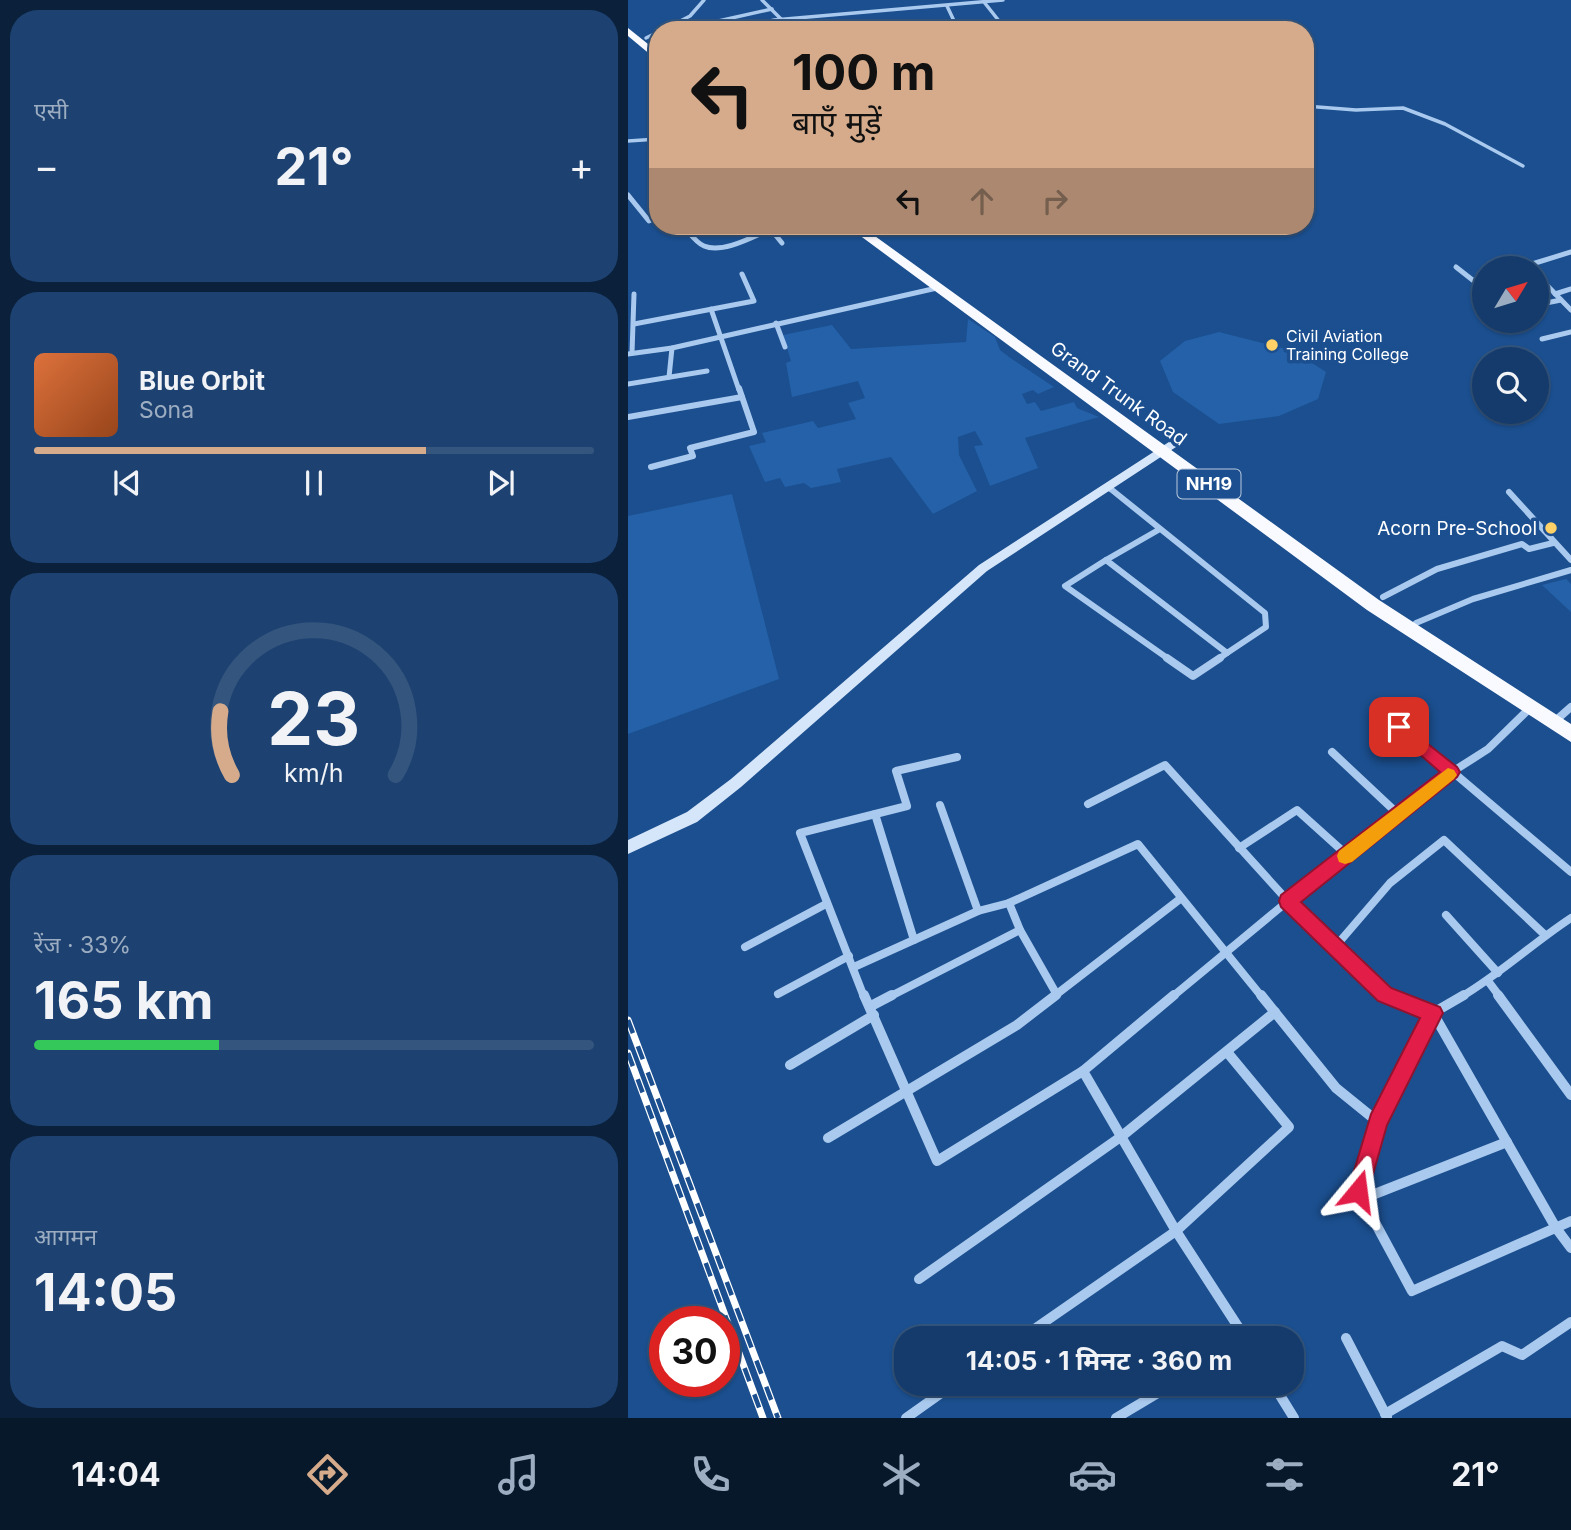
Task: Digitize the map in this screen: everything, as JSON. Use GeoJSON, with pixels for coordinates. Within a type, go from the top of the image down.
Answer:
{"type":"FeatureCollection","features":[{"type":"Feature","properties":{"kind":"highway"},"geometry":{"type":"LineString","coordinates":[[628,22],[649,40]]}},
{"type":"Feature","properties":{"kind":"highway"},"geometry":{"type":"LineString","coordinates":[[628,31],[649,50]]}},
{"type":"Feature","properties":{"kind":"highway","name":"Grand Trunk Road"},"geometry":{"type":"LineString","coordinates":[[865,235],[937,288],[1383,597],[1416,623],[1564,717],[1571,734]]}},
{"type":"Feature","properties":{"kind":"highway","name":"Grand Trunk Road"},"geometry":{"type":"LineString","coordinates":[[878,235],[1168,447],[1374,605],[1530,708],[1564,717]]}},
{"type":"Feature","properties":{"kind":"main road"},"geometry":{"type":"LineString","coordinates":[[629,847],[693,817],[736,783],[983,568],[1168,447]]}},
{"type":"Feature","properties":{"kind":"street"},"geometry":{"type":"LineString","coordinates":[[680,21],[690,16],[704,0]]}},
{"type":"Feature","properties":{"kind":"street"},"geometry":{"type":"LineString","coordinates":[[763,0],[781,20]]}},
{"type":"Feature","properties":{"kind":"street"},"geometry":{"type":"LineString","coordinates":[[926,0],[930,7]]}},
{"type":"Feature","properties":{"kind":"street"},"geometry":{"type":"LineString","coordinates":[[777,21],[1003,0]]}},
{"type":"Feature","properties":{"kind":"street"},"geometry":{"type":"LineString","coordinates":[[984,2],[999,21]]}},
{"type":"Feature","properties":{"kind":"street"},"geometry":{"type":"LineString","coordinates":[[947,6],[954,21]]}},
{"type":"Feature","properties":{"kind":"street"},"geometry":{"type":"LineString","coordinates":[[718,21],[772,9]]}},
{"type":"Feature","properties":{"kind":"street"},"geometry":{"type":"LineString","coordinates":[[1314,107],[1356,110],[1403,108],[1445,124],[1523,166]]}},
{"type":"Feature","properties":{"kind":"street"},"geometry":{"type":"LineString","coordinates":[[628,141],[649,140]]}},
{"type":"Feature","properties":{"kind":"street"},"geometry":{"type":"LineString","coordinates":[[628,195],[649,221]]}},
{"type":"Feature","properties":{"kind":"street"},"geometry":{"type":"LineString","coordinates":[[691,235],[698,242],[710,247],[724,246],[750,235]]}},
{"type":"Feature","properties":{"kind":"street"},"geometry":{"type":"LineString","coordinates":[[775,235],[781,243]]}},
{"type":"Feature","properties":{"kind":"street"},"geometry":{"type":"LineString","coordinates":[[1549,259],[1571,252]]}},
{"type":"Feature","properties":{"kind":"street"},"geometry":{"type":"LineString","coordinates":[[1456,267],[1472,280]]}},
{"type":"Feature","properties":{"kind":"street"},"geometry":{"type":"LineString","coordinates":[[634,324],[754,301],[742,274]]}},
{"type":"Feature","properties":{"kind":"street"},"geometry":{"type":"LineString","coordinates":[[634,294],[630,354],[672,348],[776,323],[878,304],[937,288]]}},
{"type":"Feature","properties":{"kind":"street"},"geometry":{"type":"LineString","coordinates":[[1549,288],[1571,310]]}},
{"type":"Feature","properties":{"kind":"street"},"geometry":{"type":"LineString","coordinates":[[1555,294],[1571,289]]}},
{"type":"Feature","properties":{"kind":"street"},"geometry":{"type":"LineString","coordinates":[[1549,302],[1561,300]]}},
{"type":"Feature","properties":{"kind":"street"},"geometry":{"type":"LineString","coordinates":[[651,467],[693,456],[690,448],[754,432],[711,309]]}},
{"type":"Feature","properties":{"kind":"street"},"geometry":{"type":"LineString","coordinates":[[776,323],[785,347]]}},
{"type":"Feature","properties":{"kind":"street"},"geometry":{"type":"LineString","coordinates":[[1542,338],[1571,332]]}},
{"type":"Feature","properties":{"kind":"street"},"geometry":{"type":"LineString","coordinates":[[669,377],[672,348]]}},
{"type":"Feature","properties":{"kind":"street"},"geometry":{"type":"LineString","coordinates":[[628,384],[707,371]]}},
{"type":"Feature","properties":{"kind":"street"},"geometry":{"type":"LineString","coordinates":[[628,417],[742,397]]}},
{"type":"Feature","properties":{"kind":"street"},"geometry":{"type":"LineString","coordinates":[[1107,487],[1265,613],[1266,627],[1193,676],[1065,586],[1160,530]]}},
{"type":"Feature","properties":{"kind":"street"},"geometry":{"type":"LineString","coordinates":[[1509,492],[1571,560]]}},
{"type":"Feature","properties":{"kind":"street"},"geometry":{"type":"LineString","coordinates":[[1383,597],[1437,569],[1522,544],[1529,549],[1553,543]]}},
{"type":"Feature","properties":{"kind":"street"},"geometry":{"type":"LineString","coordinates":[[1106,561],[1227,653]]}},
{"type":"Feature","properties":{"kind":"street"},"geometry":{"type":"LineString","coordinates":[[1416,623],[1473,599],[1571,570]]}},
{"type":"Feature","properties":{"kind":"street"},"geometry":{"type":"LineString","coordinates":[[957,757],[896,771],[907,806],[800,833],[826,904],[905,1093],[937,1161],[1084,1071],[1288,901],[1452,772],[1488,749],[1530,708]]}},
{"type":"Feature","properties":{"kind":"street"},"geometry":{"type":"LineString","coordinates":[[1382,712],[1571,872]]}},
{"type":"Feature","properties":{"kind":"street"},"geometry":{"type":"LineString","coordinates":[[1332,752],[1398,814]]}},
{"type":"Feature","properties":{"kind":"street"},"geometry":{"type":"LineString","coordinates":[[1088,804],[1165,765],[1288,901],[1385,994],[1433,1013],[1556,1228],[1571,1248]]}},
{"type":"Feature","properties":{"kind":"street"},"geometry":{"type":"LineString","coordinates":[[940,805],[979,911]]}},
{"type":"Feature","properties":{"kind":"street"},"geometry":{"type":"LineString","coordinates":[[1239,848],[1297,810],[1347,855]]}},
{"type":"Feature","properties":{"kind":"street"},"geometry":{"type":"LineString","coordinates":[[875,814],[914,940]]}},
{"type":"Feature","properties":{"kind":"street"},"geometry":{"type":"LineString","coordinates":[[1335,947],[1390,883],[1445,839],[1545,934]]}},
{"type":"Feature","properties":{"kind":"street"},"geometry":{"type":"LineString","coordinates":[[854,967],[1138,844],[1336,1088],[1378,1122]]}},
{"type":"Feature","properties":{"kind":"street"},"geometry":{"type":"LineString","coordinates":[[828,1139],[1017,1026],[1180,899]]}},
{"type":"Feature","properties":{"kind":"street"},"geometry":{"type":"LineString","coordinates":[[1009,902],[1020,930],[1057,995]]}},
{"type":"Feature","properties":{"kind":"street"},"geometry":{"type":"LineString","coordinates":[[745,947],[826,904]]}},
{"type":"Feature","properties":{"kind":"street"},"geometry":{"type":"LineString","coordinates":[[1446,915],[1498,973]]}},
{"type":"Feature","properties":{"kind":"street"},"geometry":{"type":"LineString","coordinates":[[1571,918],[1545,934],[1488,981],[1433,1013],[1378,1122],[1358,1191],[1412,1291],[1571,1221]]}},
{"type":"Feature","properties":{"kind":"street"},"geometry":{"type":"LineString","coordinates":[[790,1065],[872,1011],[1020,930]]}},
{"type":"Feature","properties":{"kind":"street"},"geometry":{"type":"LineString","coordinates":[[778,994],[849,956]]}},
{"type":"Feature","properties":{"kind":"street"},"geometry":{"type":"LineString","coordinates":[[1488,981],[1571,1094]]}},
{"type":"Feature","properties":{"kind":"street"},"geometry":{"type":"LineString","coordinates":[[919,1279],[1122,1136],[1275,1012]]}},
{"type":"Feature","properties":{"kind":"street"},"geometry":{"type":"LineString","coordinates":[[1039,1326],[1176,1231],[1289,1127],[1227,1052]]}},
{"type":"Feature","properties":{"kind":"street"},"geometry":{"type":"LineString","coordinates":[[1084,1071],[1176,1231],[1238,1326]]}},
{"type":"Feature","properties":{"kind":"street"},"geometry":{"type":"LineString","coordinates":[[1362,1199],[1507,1142]]}},
{"type":"Feature","properties":{"kind":"street"},"geometry":{"type":"LineString","coordinates":[[1346,1338],[1386,1416],[1502,1346],[1522,1355],[1571,1322]]}},
{"type":"Feature","properties":{"kind":"street"},"geometry":{"type":"LineString","coordinates":[[906,1418],[937,1396]]}},
{"type":"Feature","properties":{"kind":"street"},"geometry":{"type":"LineString","coordinates":[[1116,1418],[1153,1396]]}},
{"type":"Feature","properties":{"kind":"street"},"geometry":{"type":"LineString","coordinates":[[1280,1396],[1294,1418]]}},
{"type":"Feature","properties":{"kind":"shaded area"},"geometry":{"type":"Polygon","coordinates":[[[968,319],[995,337],[1000,350],[1054,387],[1038,394],[1033,390],[1022,394],[1027,404],[1035,402],[1041,411],[1074,402],[1077,408],[1099,417],[1025,438],[1038,468],[990,486],[974,446],[983,445],[975,431],[958,437],[959,455],[977,491],[933,514],[891,457],[837,469],[841,482],[811,488],[804,483],[785,487],[780,478],[765,482],[749,446],[766,442],[762,433],[813,421],[818,428],[856,419],[848,403],[865,398],[858,381],[792,397],[786,363],[791,361],[783,335],[832,325],[851,349],[966,342],[968,319]]]}},
{"type":"Feature","properties":{"kind":"shaded area"},"geometry":{"type":"Polygon","coordinates":[[[1219,332],[1294,351],[1326,372],[1318,399],[1279,416],[1219,424],[1173,392],[1160,361],[1185,341],[1219,332]]]}},
{"type":"Feature","properties":{"kind":"shaded area"},"geometry":{"type":"Polygon","coordinates":[[[732,494],[779,679],[628,734],[628,516],[732,494]]]}},
{"type":"Feature","properties":{"kind":"shaded area"},"geometry":{"type":"Polygon","coordinates":[[[1566,579],[1571,584],[1571,612],[1542,585],[1566,579]]]}},
{"type":"Feature","properties":{"kind":"railway"},"geometry":{"type":"LineString","coordinates":[[628,1020],[778,1418]]}},
{"type":"Feature","properties":{"kind":"railway"},"geometry":{"type":"LineString","coordinates":[[628,1053],[763,1418]]}},
{"type":"Feature","properties":{"kind":"slow traffic"},"geometry":{"type":"LineString","coordinates":[[1345,856],[1448,775]]}},
{"type":"Feature","properties":{"kind":"place","name":"Civil Aviation Training College"},"geometry":{"type":"Point","coordinates":[1272,345]}},
{"type":"Feature","properties":{"kind":"place","name":"Acorn Pre-School"},"geometry":{"type":"Point","coordinates":[1551,528]}},
{"type":"Feature","properties":{"kind":"route"},"geometry":{"type":"LineString","coordinates":[[1358,1191],[1378,1122],[1433,1013],[1385,994],[1288,901],[1452,772],[1399,727]]}}]}
